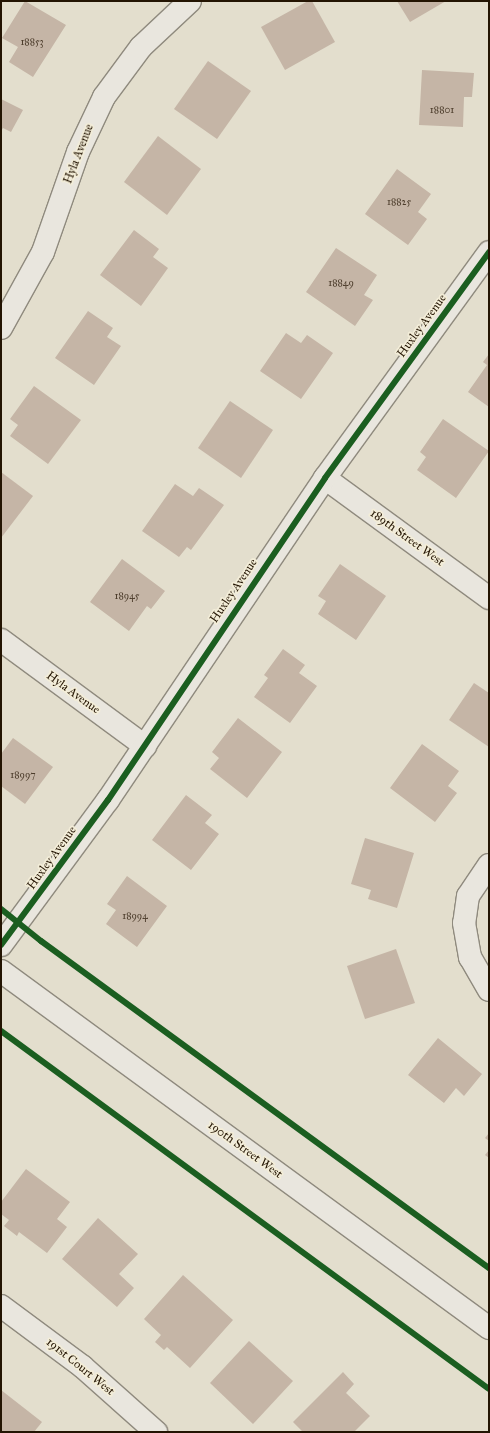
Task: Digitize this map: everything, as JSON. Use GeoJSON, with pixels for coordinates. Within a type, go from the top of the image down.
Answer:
{"type":"FeatureCollection","features":[{"type":"Feature","properties":{"kind":"street","name":"Hyla Avenue"},"geometry":{"type":"LineString","coordinates":[[1,328],[42,252],[78,152],[104,97],[141,47],[190,1]]}},
{"type":"Feature","properties":{"kind":"street","name":"Huxley Avenue"},"geometry":{"type":"LineString","coordinates":[[1,945],[145,746],[325,478],[489,252]]}},
{"type":"Feature","properties":{"kind":"street","name":"189th Street West"},"geometry":{"type":"LineString","coordinates":[[325,478],[489,598]]}},
{"type":"Feature","properties":{"kind":"street","name":"Hyla Avenue"},"geometry":{"type":"LineString","coordinates":[[1,640],[145,746]]}},
{"type":"Feature","properties":{"kind":"street"},"geometry":{"type":"LineString","coordinates":[[489,865],[468,896],[464,923],[470,957],[489,990]]}},
{"type":"Feature","properties":{"kind":"street","name":"190th Street West"},"geometry":{"type":"LineString","coordinates":[[1,971],[489,1328]]}},
{"type":"Feature","properties":{"kind":"street","name":"191st Court West"},"geometry":{"type":"LineString","coordinates":[[1,1306],[83,1368],[156,1432]]}},
{"type":"Feature","properties":{"kind":"building"},"geometry":{"type":"Polygon","coordinates":[[[25,1],[66,25],[33,77],[9,62],[18,47],[2,38],[25,1]]]}},
{"type":"Feature","properties":{"kind":"building"},"geometry":{"type":"Polygon","coordinates":[[[308,1],[312,1],[335,42],[285,70],[261,27],[308,1]]]}},
{"type":"Feature","properties":{"kind":"building"},"geometry":{"type":"Polygon","coordinates":[[[397,1],[446,1],[410,22],[397,1]]]}},
{"type":"Feature","properties":{"kind":"building"},"geometry":{"type":"Polygon","coordinates":[[[208,61],[251,91],[217,139],[174,109],[208,61]]]}},
{"type":"Feature","properties":{"kind":"building"},"geometry":{"type":"Polygon","coordinates":[[[422,70],[474,73],[472,97],[464,97],[463,127],[419,125],[422,70]]]}},
{"type":"Feature","properties":{"kind":"building"},"geometry":{"type":"Polygon","coordinates":[[[1,99],[23,110],[11,132],[3,128],[1,131],[1,99]]]}},
{"type":"Feature","properties":{"kind":"building"},"geometry":{"type":"Polygon","coordinates":[[[158,136],[201,169],[167,215],[124,182],[158,136]]]}},
{"type":"Feature","properties":{"kind":"building"},"geometry":{"type":"Polygon","coordinates":[[[397,169],[431,194],[418,212],[427,219],[408,245],[365,214],[397,169]]]}},
{"type":"Feature","properties":{"kind":"building"},"geometry":{"type":"Polygon","coordinates":[[[134,230],[159,249],[153,257],[168,268],[141,306],[100,275],[134,230]]]}},
{"type":"Feature","properties":{"kind":"building"},"geometry":{"type":"Polygon","coordinates":[[[336,248],[377,275],[364,295],[373,300],[355,326],[306,292],[336,248]]]}},
{"type":"Feature","properties":{"kind":"building"},"geometry":{"type":"Polygon","coordinates":[[[88,311],[113,328],[107,337],[121,346],[94,385],[55,358],[88,311]]]}},
{"type":"Feature","properties":{"kind":"building"},"geometry":{"type":"Polygon","coordinates":[[[286,333],[301,343],[307,335],[333,353],[301,399],[260,371],[286,333]]]}},
{"type":"Feature","properties":{"kind":"building"},"geometry":{"type":"Polygon","coordinates":[[[489,354],[489,407],[468,392],[487,365],[483,362],[489,354]]]}},
{"type":"Feature","properties":{"kind":"building"},"geometry":{"type":"Polygon","coordinates":[[[34,386],[81,420],[48,464],[10,436],[18,425],[10,419],[34,386]]]}},
{"type":"Feature","properties":{"kind":"building"},"geometry":{"type":"Polygon","coordinates":[[[230,401],[273,430],[241,478],[198,448],[230,401]]]}},
{"type":"Feature","properties":{"kind":"building"},"geometry":{"type":"Polygon","coordinates":[[[443,419],[489,451],[456,498],[417,470],[426,457],[420,452],[443,419]]]}},
{"type":"Feature","properties":{"kind":"building"},"geometry":{"type":"Polygon","coordinates":[[[1,472],[33,496],[1,538],[1,472]]]}},
{"type":"Feature","properties":{"kind":"building"},"geometry":{"type":"Polygon","coordinates":[[[175,484],[193,496],[199,488],[224,505],[191,550],[187,547],[179,557],[142,531],[175,484]]]}},
{"type":"Feature","properties":{"kind":"building"},"geometry":{"type":"Polygon","coordinates":[[[122,559],[165,591],[151,609],[147,606],[129,631],[90,602],[122,559]]]}},
{"type":"Feature","properties":{"kind":"building"},"geometry":{"type":"Polygon","coordinates":[[[340,564],[386,596],[356,640],[318,614],[326,601],[318,596],[340,564]]]}},
{"type":"Feature","properties":{"kind":"building"},"geometry":{"type":"Polygon","coordinates":[[[283,649],[305,665],[299,673],[317,686],[290,723],[254,697],[268,678],[264,675],[283,649]]]}},
{"type":"Feature","properties":{"kind":"building"},"geometry":{"type":"Polygon","coordinates":[[[474,683],[489,693],[489,747],[449,720],[474,683]]]}},
{"type":"Feature","properties":{"kind":"building"},"geometry":{"type":"Polygon","coordinates":[[[238,718],[282,752],[247,798],[210,769],[219,758],[212,752],[238,718]]]}},
{"type":"Feature","properties":{"kind":"building"},"geometry":{"type":"Polygon","coordinates":[[[13,738],[53,767],[25,804],[1,786],[1,754],[13,738]]]}},
{"type":"Feature","properties":{"kind":"building"},"geometry":{"type":"Polygon","coordinates":[[[422,744],[459,771],[448,786],[457,793],[435,822],[390,788],[422,744]]]}},
{"type":"Feature","properties":{"kind":"building"},"geometry":{"type":"Polygon","coordinates":[[[186,795],[212,815],[205,823],[219,834],[191,870],[152,840],[186,795]]]}},
{"type":"Feature","properties":{"kind":"building"},"geometry":{"type":"Polygon","coordinates":[[[365,838],[414,853],[397,908],[368,899],[371,890],[351,884],[365,838]]]}},
{"type":"Feature","properties":{"kind":"building"},"geometry":{"type":"Polygon","coordinates":[[[127,876],[167,906],[137,947],[106,924],[116,910],[107,904],[127,876]]]}},
{"type":"Feature","properties":{"kind":"building"},"geometry":{"type":"Polygon","coordinates":[[[396,949],[415,1003],[365,1019],[347,966],[396,949]]]}},
{"type":"Feature","properties":{"kind":"building"},"geometry":{"type":"Polygon","coordinates":[[[438,1038],[482,1074],[464,1096],[456,1088],[444,1103],[408,1075],[438,1038]]]}},
{"type":"Feature","properties":{"kind":"building"},"geometry":{"type":"Polygon","coordinates":[[[489,1133],[489,1141],[485,1138],[489,1133]]]}},
{"type":"Feature","properties":{"kind":"building"},"geometry":{"type":"Polygon","coordinates":[[[489,1150],[489,1158],[485,1155],[489,1150]]]}},
{"type":"Feature","properties":{"kind":"building"},"geometry":{"type":"Polygon","coordinates":[[[26,1169],[70,1202],[57,1219],[67,1227],[47,1253],[19,1232],[17,1236],[4,1226],[9,1220],[1,1214],[1,1202],[26,1169]]]}},
{"type":"Feature","properties":{"kind":"building"},"geometry":{"type":"Polygon","coordinates":[[[98,1218],[138,1254],[119,1274],[134,1288],[117,1307],[62,1259],[98,1218]]]}},
{"type":"Feature","properties":{"kind":"building"},"geometry":{"type":"Polygon","coordinates":[[[183,1275],[233,1320],[190,1368],[167,1347],[164,1350],[155,1342],[161,1335],[144,1319],[183,1275]]]}},
{"type":"Feature","properties":{"kind":"building"},"geometry":{"type":"Polygon","coordinates":[[[249,1341],[293,1381],[253,1424],[210,1383],[249,1341]]]}},
{"type":"Feature","properties":{"kind":"building"},"geometry":{"type":"Polygon","coordinates":[[[343,1372],[354,1384],[346,1393],[370,1416],[354,1432],[303,1432],[293,1422],[343,1372]]]}},
{"type":"Feature","properties":{"kind":"building"},"geometry":{"type":"Polygon","coordinates":[[[1,1390],[42,1422],[34,1432],[1,1432],[1,1390]]]}},
{"type":"Feature","properties":{"kind":"cycle path"},"geometry":{"type":"LineString","coordinates":[[1,945],[108,800],[325,478],[489,252]]}},
{"type":"Feature","properties":{"kind":"cycle path"},"geometry":{"type":"LineString","coordinates":[[1,909],[41,941],[489,1268]]}},
{"type":"Feature","properties":{"kind":"cycle path"},"geometry":{"type":"LineString","coordinates":[[1,1031],[489,1389]]}}]}
